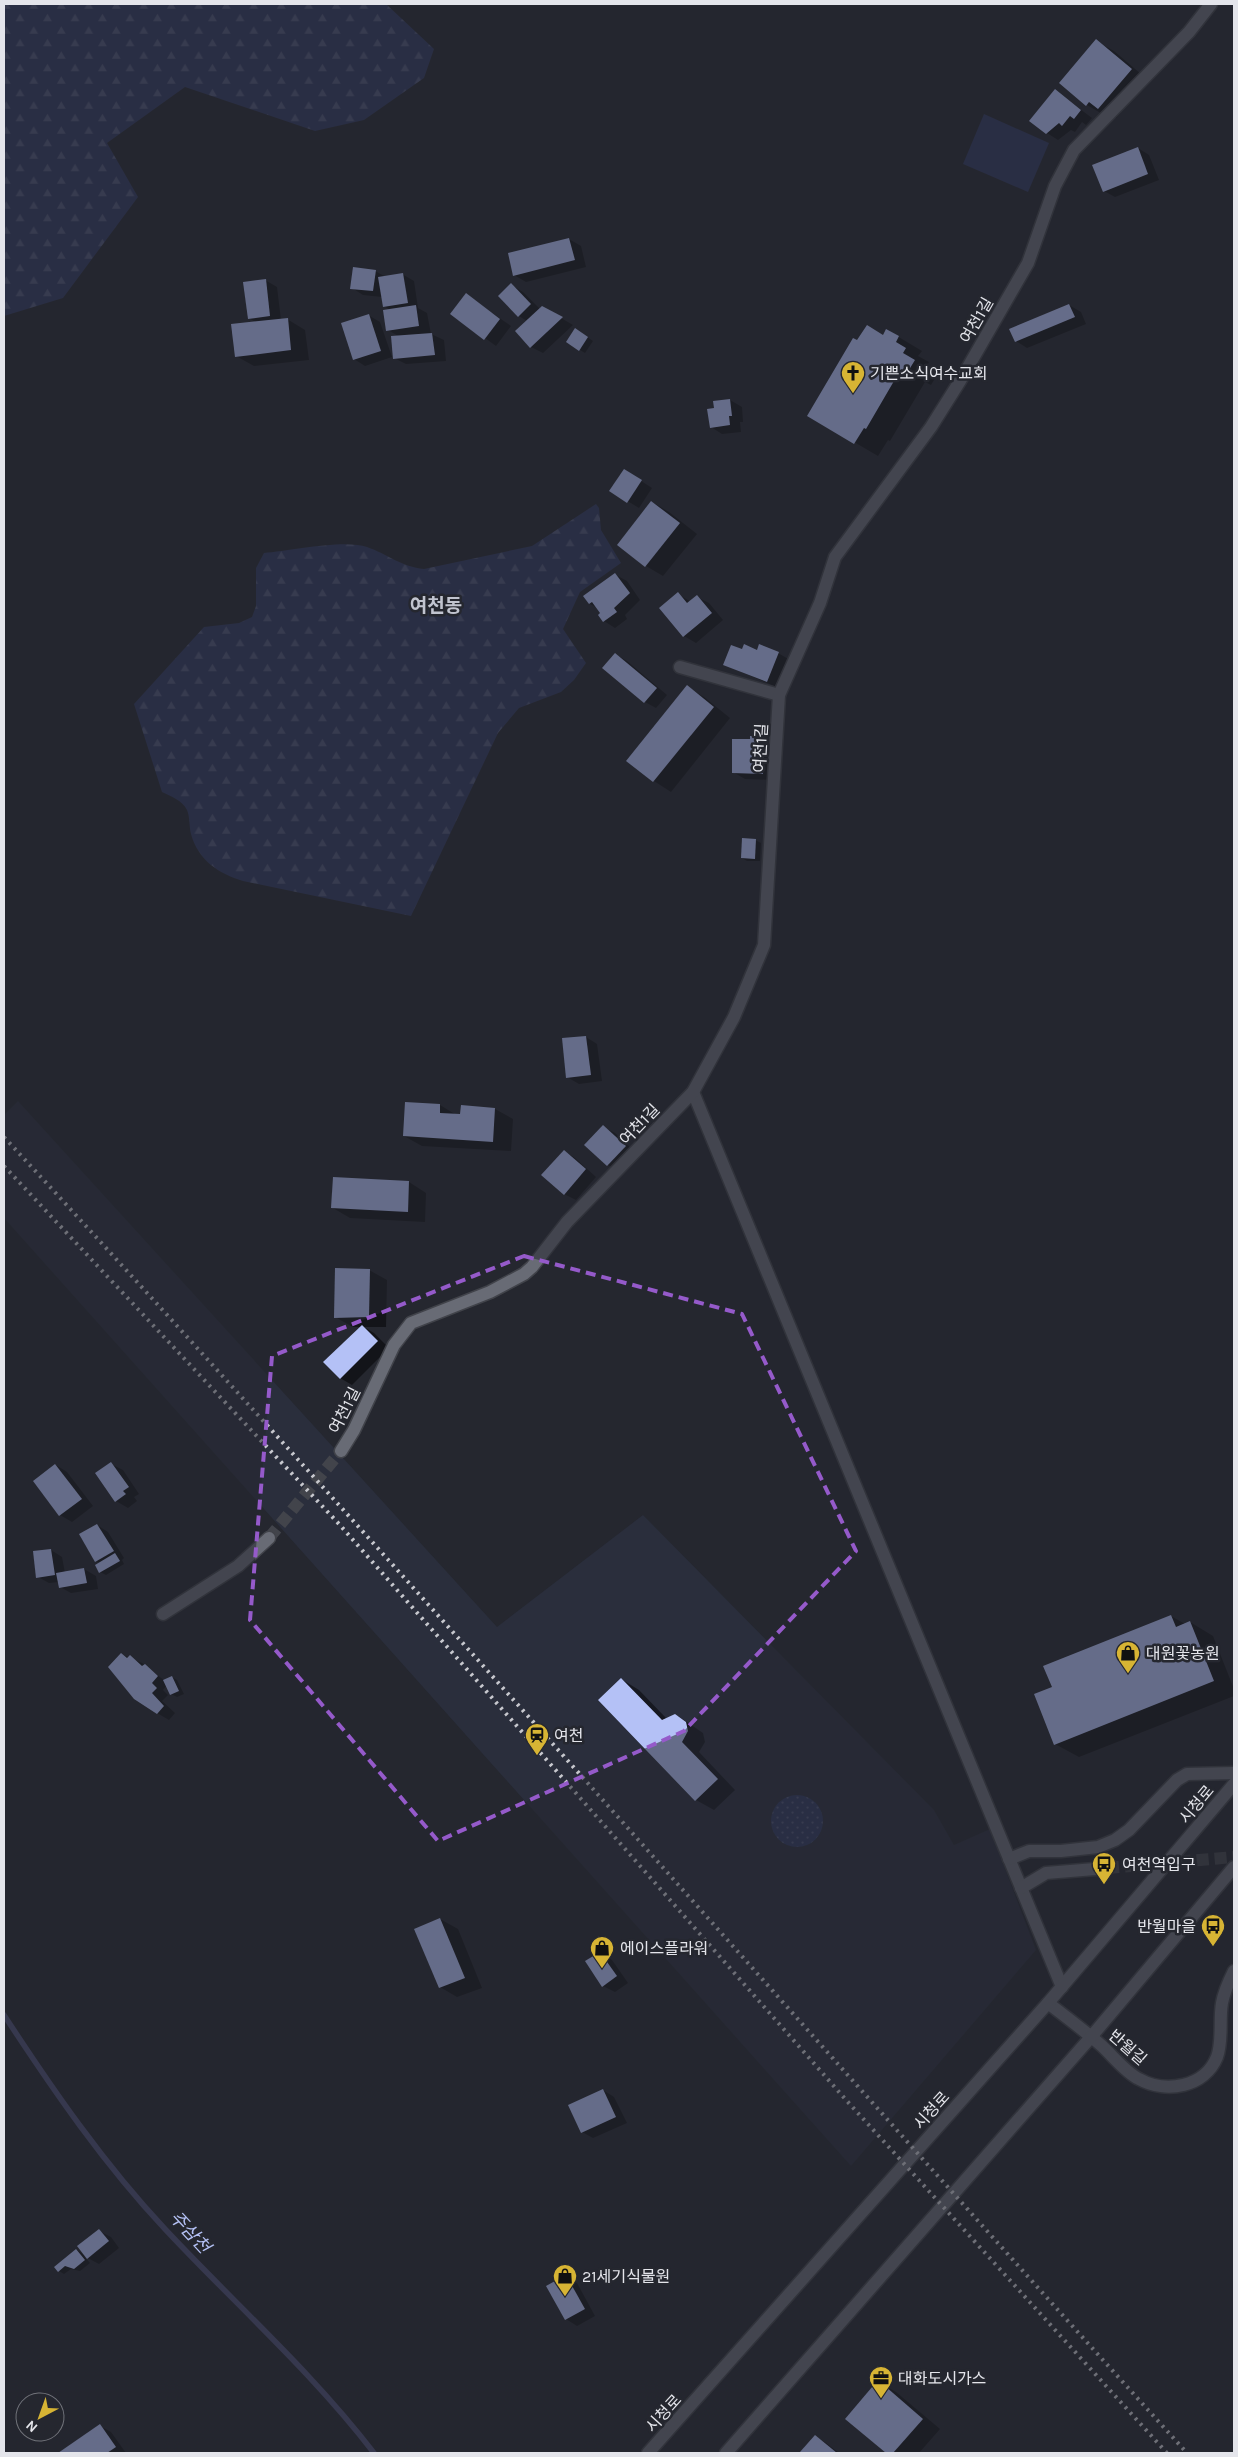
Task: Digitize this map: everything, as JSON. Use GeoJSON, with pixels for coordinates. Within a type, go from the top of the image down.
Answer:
{"type":"FeatureCollection","features":[{"type":"Feature","properties":{"kind":"street","name":"여천1길"},"geometry":{"type":"LineString","coordinates":[[341,1451],[354,1430],[394,1345],[411,1323],[490,1292],[524,1274],[532,1267],[567,1222],[693,1092],[734,1017],[764,945],[779,695],[820,604],[835,557],[931,427],[960,381],[1028,263],[1042,218],[1067,160],[1081,142],[1189,32],[1211,4]]}},
{"type":"Feature","properties":{"kind":"street"},"geometry":{"type":"LineString","coordinates":[[680,667],[779,695]]}},
{"type":"Feature","properties":{"kind":"street"},"geometry":{"type":"LineString","coordinates":[[693,1092],[1062,1987]]}},
{"type":"Feature","properties":{"kind":"street"},"geometry":{"type":"LineString","coordinates":[[164,1614],[238,1566],[270,1538]]}},
{"type":"Feature","properties":{"kind":"street"},"geometry":{"type":"LineString","coordinates":[[1009,1858],[1029,1851],[1061,1851],[1098,1847],[1129,1830],[1177,1780],[1187,1774],[1234,1773]]}},
{"type":"Feature","properties":{"kind":"street","name":"시청로"},"geometry":{"type":"LineString","coordinates":[[648,2453],[1062,1987],[1234,1784]]}},
{"type":"Feature","properties":{"kind":"street"},"geometry":{"type":"LineString","coordinates":[[726,2453],[1091,2037],[1234,1867]]}},
{"type":"Feature","properties":{"kind":"street"},"geometry":{"type":"LineString","coordinates":[[1021,1888],[1046,1873],[1106,1868]]}},
{"type":"Feature","properties":{"kind":"street","name":"반월길"},"geometry":{"type":"LineString","coordinates":[[1048,2002],[1138,2078],[1151,2084],[1171,2087],[1195,2082],[1211,2069],[1218,2054],[1222,2003],[1234,1971]]}},
{"type":"Feature","properties":{"kind":"highlighted area"},"geometry":{"type":"Polygon","coordinates":[[[524,1256],[742,1314],[856,1551],[684,1731],[438,1841],[250,1620],[272,1356],[524,1256]]]}},
{"type":"Feature","properties":{"kind":"shaded area"},"geometry":{"type":"Polygon","coordinates":[[[18,1101],[497,1627],[643,1515],[934,1810],[954,1845],[990,1829],[1036,1950],[851,2166],[4,1218],[4,1115],[18,1101]]]}},
{"type":"Feature","properties":{"kind":"green space"},"geometry":{"type":"Polygon","coordinates":[[[4,4],[386,4],[434,49],[424,78],[364,120],[315,131],[185,87],[107,143],[138,197],[63,298],[4,316],[4,4]]]}},
{"type":"Feature","properties":{"kind":"green space"},"geometry":{"type":"Polygon","coordinates":[[[984,114],[1049,143],[1028,192],[963,164],[984,114]]]}},
{"type":"Feature","properties":{"kind":"green space"},"geometry":{"type":"Polygon","coordinates":[[[596,504],[599,508],[601,530],[621,563],[580,592],[563,629],[586,663],[574,680],[561,692],[519,708],[498,733],[411,916],[243,881],[218,870],[204,858],[194,843],[185,807],[176,799],[162,792],[134,704],[204,627],[239,623],[252,617],[256,606],[256,568],[264,553],[331,545],[357,545],[367,547],[409,566],[424,569],[532,546],[596,504]]]}},
{"type":"Feature","properties":{"kind":"green space"},"geometry":{"type":"Polygon","coordinates":[[[797,1795],[811,1799],[819,1807],[823,1821],[819,1835],[811,1843],[797,1847],[783,1843],[775,1835],[771,1821],[775,1807],[783,1799],[797,1795]]]}},
{"type":"Feature","properties":{"kind":"building"},"geometry":{"type":"Polygon","coordinates":[[[1096,39],[1132,69],[1098,109],[1089,102],[1086,106],[1059,83],[1096,39]]]}},
{"type":"Feature","properties":{"kind":"building"},"geometry":{"type":"Polygon","coordinates":[[[1055,89],[1081,110],[1074,119],[1070,116],[1062,126],[1059,123],[1046,134],[1029,121],[1055,89]]]}},
{"type":"Feature","properties":{"kind":"building"},"geometry":{"type":"Polygon","coordinates":[[[1138,147],[1148,174],[1103,192],[1092,165],[1138,147]]]}},
{"type":"Feature","properties":{"kind":"building"},"geometry":{"type":"Polygon","coordinates":[[[569,238],[575,260],[513,276],[508,253],[569,238]]]}},
{"type":"Feature","properties":{"kind":"building"},"geometry":{"type":"Polygon","coordinates":[[[353,267],[376,270],[373,291],[350,289],[353,267]]]}},
{"type":"Feature","properties":{"kind":"building"},"geometry":{"type":"Polygon","coordinates":[[[403,273],[408,303],[383,307],[378,277],[403,273]]]}},
{"type":"Feature","properties":{"kind":"building"},"geometry":{"type":"Polygon","coordinates":[[[266,279],[270,316],[248,319],[243,282],[266,279]]]}},
{"type":"Feature","properties":{"kind":"building"},"geometry":{"type":"Polygon","coordinates":[[[511,283],[531,304],[518,317],[498,296],[511,283]]]}},
{"type":"Feature","properties":{"kind":"building"},"geometry":{"type":"Polygon","coordinates":[[[466,293],[500,319],[484,340],[450,314],[466,293]]]}},
{"type":"Feature","properties":{"kind":"building"},"geometry":{"type":"Polygon","coordinates":[[[1069,304],[1075,317],[1015,342],[1009,329],[1069,304]]]}},
{"type":"Feature","properties":{"kind":"building"},"geometry":{"type":"Polygon","coordinates":[[[416,305],[419,326],[386,331],[383,310],[416,305]]]}},
{"type":"Feature","properties":{"kind":"building"},"geometry":{"type":"Polygon","coordinates":[[[542,306],[563,317],[530,348],[515,331],[542,306]]]}},
{"type":"Feature","properties":{"kind":"building"},"geometry":{"type":"Polygon","coordinates":[[[369,314],[381,351],[353,360],[341,323],[369,314]]]}},
{"type":"Feature","properties":{"kind":"building"},"geometry":{"type":"Polygon","coordinates":[[[288,318],[291,350],[235,357],[231,324],[288,318]]]}},
{"type":"Feature","properties":{"kind":"building","name":"기쁜소식여수교회"},"geometry":{"type":"Polygon","coordinates":[[[867,325],[883,335],[886,329],[899,336],[896,342],[906,348],[903,353],[915,360],[907,373],[901,369],[866,429],[864,428],[854,444],[807,416],[853,338],[857,340],[867,325]]]}},
{"type":"Feature","properties":{"kind":"building"},"geometry":{"type":"Polygon","coordinates":[[[575,328],[588,337],[579,351],[566,342],[575,328]]]}},
{"type":"Feature","properties":{"kind":"building"},"geometry":{"type":"Polygon","coordinates":[[[432,333],[435,355],[393,359],[391,336],[432,333]]]}},
{"type":"Feature","properties":{"kind":"building"},"geometry":{"type":"Polygon","coordinates":[[[730,399],[732,416],[729,416],[730,425],[710,428],[707,409],[714,408],[713,401],[730,399]]]}},
{"type":"Feature","properties":{"kind":"building"},"geometry":{"type":"Polygon","coordinates":[[[624,469],[642,480],[627,503],[609,491],[624,469]]]}},
{"type":"Feature","properties":{"kind":"building"},"geometry":{"type":"Polygon","coordinates":[[[651,501],[680,523],[645,567],[617,545],[651,501]]]}},
{"type":"Feature","properties":{"kind":"building"},"geometry":{"type":"Polygon","coordinates":[[[615,573],[630,593],[614,608],[617,612],[603,622],[598,615],[600,613],[592,602],[589,604],[583,596],[615,573]]]}},
{"type":"Feature","properties":{"kind":"building"},"geometry":{"type":"Polygon","coordinates":[[[678,592],[687,603],[697,595],[712,613],[683,637],[659,608],[678,592]]]}},
{"type":"Feature","properties":{"kind":"building"},"geometry":{"type":"Polygon","coordinates":[[[744,644],[757,650],[759,644],[779,652],[767,682],[723,665],[731,645],[742,649],[744,644]]]}},
{"type":"Feature","properties":{"kind":"building"},"geometry":{"type":"Polygon","coordinates":[[[615,653],[657,688],[644,703],[602,668],[615,653]]]}},
{"type":"Feature","properties":{"kind":"building"},"geometry":{"type":"Polygon","coordinates":[[[687,685],[714,707],[653,782],[626,761],[687,685]]]}},
{"type":"Feature","properties":{"kind":"building"},"geometry":{"type":"Polygon","coordinates":[[[750,736],[764,736],[763,774],[732,773],[732,739],[750,739],[750,736]]]}},
{"type":"Feature","properties":{"kind":"building"},"geometry":{"type":"Polygon","coordinates":[[[742,838],[756,839],[755,859],[741,858],[742,838]]]}},
{"type":"Feature","properties":{"kind":"building"},"geometry":{"type":"Polygon","coordinates":[[[586,1036],[591,1075],[566,1078],[562,1038],[586,1036]]]}},
{"type":"Feature","properties":{"kind":"building"},"geometry":{"type":"Polygon","coordinates":[[[405,1102],[440,1104],[440,1113],[460,1114],[461,1105],[495,1108],[493,1142],[403,1136],[405,1102]]]}},
{"type":"Feature","properties":{"kind":"building"},"geometry":{"type":"Polygon","coordinates":[[[603,1125],[626,1146],[607,1166],[584,1145],[603,1125]]]}},
{"type":"Feature","properties":{"kind":"building"},"geometry":{"type":"Polygon","coordinates":[[[564,1150],[586,1169],[564,1195],[541,1175],[564,1150]]]}},
{"type":"Feature","properties":{"kind":"building"},"geometry":{"type":"Polygon","coordinates":[[[333,1177],[409,1181],[408,1212],[331,1208],[333,1177]]]}},
{"type":"Feature","properties":{"kind":"building"},"geometry":{"type":"Polygon","coordinates":[[[335,1268],[370,1269],[369,1317],[334,1318],[335,1268]]]}},
{"type":"Feature","properties":{"kind":"building"},"geometry":{"type":"Polygon","coordinates":[[[362,1325],[378,1341],[340,1379],[323,1362],[362,1325]]]}},
{"type":"Feature","properties":{"kind":"building"},"geometry":{"type":"Polygon","coordinates":[[[111,1462],[129,1487],[123,1491],[126,1494],[115,1502],[95,1473],[111,1462]]]}},
{"type":"Feature","properties":{"kind":"building"},"geometry":{"type":"Polygon","coordinates":[[[55,1464],[82,1499],[59,1516],[33,1481],[55,1464]]]}},
{"type":"Feature","properties":{"kind":"building"},"geometry":{"type":"Polygon","coordinates":[[[97,1524],[114,1551],[95,1562],[79,1534],[97,1524]]]}},
{"type":"Feature","properties":{"kind":"building"},"geometry":{"type":"Polygon","coordinates":[[[51,1549],[55,1575],[36,1578],[33,1551],[51,1549]]]}},
{"type":"Feature","properties":{"kind":"building"},"geometry":{"type":"Polygon","coordinates":[[[115,1553],[120,1561],[99,1573],[95,1565],[115,1553]]]}},
{"type":"Feature","properties":{"kind":"building"},"geometry":{"type":"Polygon","coordinates":[[[84,1568],[87,1583],[59,1588],[56,1573],[84,1568]]]}},
{"type":"Feature","properties":{"kind":"building","name":"대원꽃농원"},"geometry":{"type":"Polygon","coordinates":[[[1171,1615],[1176,1627],[1190,1621],[1214,1681],[1054,1745],[1034,1694],[1052,1687],[1043,1666],[1171,1615]]]}},
{"type":"Feature","properties":{"kind":"building"},"geometry":{"type":"Polygon","coordinates":[[[121,1653],[127,1658],[130,1655],[142,1666],[145,1664],[158,1676],[152,1683],[157,1688],[152,1693],[164,1706],[157,1714],[134,1699],[108,1667],[121,1653]]]}},
{"type":"Feature","properties":{"kind":"building"},"geometry":{"type":"Polygon","coordinates":[[[172,1676],[179,1691],[170,1695],[163,1680],[172,1676]]]}},
{"type":"Feature","properties":{"kind":"building"},"geometry":{"type":"Polygon","coordinates":[[[621,1678],[662,1720],[675,1714],[686,1722],[688,1731],[682,1742],[718,1779],[695,1801],[598,1700],[621,1678]]]}},
{"type":"Feature","properties":{"kind":"building"},"geometry":{"type":"Polygon","coordinates":[[[440,1918],[465,1978],[439,1988],[414,1929],[440,1918]]]}},
{"type":"Feature","properties":{"kind":"building"},"geometry":{"type":"Polygon","coordinates":[[[600,1952],[617,1976],[602,1987],[585,1961],[600,1952]]]}},
{"type":"Feature","properties":{"kind":"building"},"geometry":{"type":"Polygon","coordinates":[[[603,2089],[616,2117],[581,2133],[568,2105],[603,2089]]]}},
{"type":"Feature","properties":{"kind":"building"},"geometry":{"type":"Polygon","coordinates":[[[99,2229],[109,2241],[87,2259],[77,2246],[99,2229]]]}},
{"type":"Feature","properties":{"kind":"building"},"geometry":{"type":"Polygon","coordinates":[[[76,2249],[85,2260],[74,2269],[65,2266],[58,2272],[54,2267],[76,2249]]]}},
{"type":"Feature","properties":{"kind":"building"},"geometry":{"type":"Polygon","coordinates":[[[566,2275],[585,2309],[565,2320],[546,2286],[566,2275]]]}},
{"type":"Feature","properties":{"kind":"building","name":"대화도시가스"},"geometry":{"type":"Polygon","coordinates":[[[878,2380],[923,2419],[893,2453],[886,2453],[845,2419],[878,2380]]]}},
{"type":"Feature","properties":{"kind":"building"},"geometry":{"type":"Polygon","coordinates":[[[100,2424],[116,2447],[107,2453],[58,2453],[100,2424]]]}},
{"type":"Feature","properties":{"kind":"building"},"geometry":{"type":"Polygon","coordinates":[[[815,2435],[837,2453],[800,2452],[815,2435]]]}},
{"type":"Feature","properties":{"kind":"waterway","name":"주삼천"},"geometry":{"type":"LineString","coordinates":[[4,2015],[60,2099],[121,2179],[165,2229],[325,2394],[374,2453]]}},
{"type":"Feature","properties":{"kind":"tunnel"},"geometry":{"type":"LineString","coordinates":[[269,1538],[341,1451]]}},
{"type":"Feature","properties":{"kind":"tunnel"},"geometry":{"type":"LineString","coordinates":[[1107,1868],[1234,1857]]}},
{"type":"Feature","properties":{"kind":"railway"},"geometry":{"type":"LineString","coordinates":[[4,1137],[450,1628],[891,2124],[1187,2453]]}},
{"type":"Feature","properties":{"kind":"railway"},"geometry":{"type":"LineString","coordinates":[[4,1166],[339,1524],[847,2101],[1167,2453]]}},
{"type":"Feature","properties":{"kind":"place","name":"기쁜소식여수교회"},"geometry":{"type":"Point","coordinates":[853,394]}},
{"type":"Feature","properties":{"kind":"place","name":"대원꽃농원"},"geometry":{"type":"Point","coordinates":[1128,1674]}},
{"type":"Feature","properties":{"kind":"place","name":"여천"},"geometry":{"type":"Point","coordinates":[537,1756]}},
{"type":"Feature","properties":{"kind":"place","name":"여천역입구"},"geometry":{"type":"Point","coordinates":[1104,1885]}},
{"type":"Feature","properties":{"kind":"place","name":"반월마을"},"geometry":{"type":"Point","coordinates":[1213,1947]}},
{"type":"Feature","properties":{"kind":"place","name":"에이스플라워"},"geometry":{"type":"Point","coordinates":[602,1969]}},
{"type":"Feature","properties":{"kind":"place","name":"21세기식물원"},"geometry":{"type":"Point","coordinates":[565,2297]}},
{"type":"Feature","properties":{"kind":"place","name":"대화도시가스"},"geometry":{"type":"Point","coordinates":[881,2399]}},
{"type":"Feature","properties":{"kind":"district","name":"여천동"},"geometry":{"type":"Point","coordinates":[436,605]}}]}
